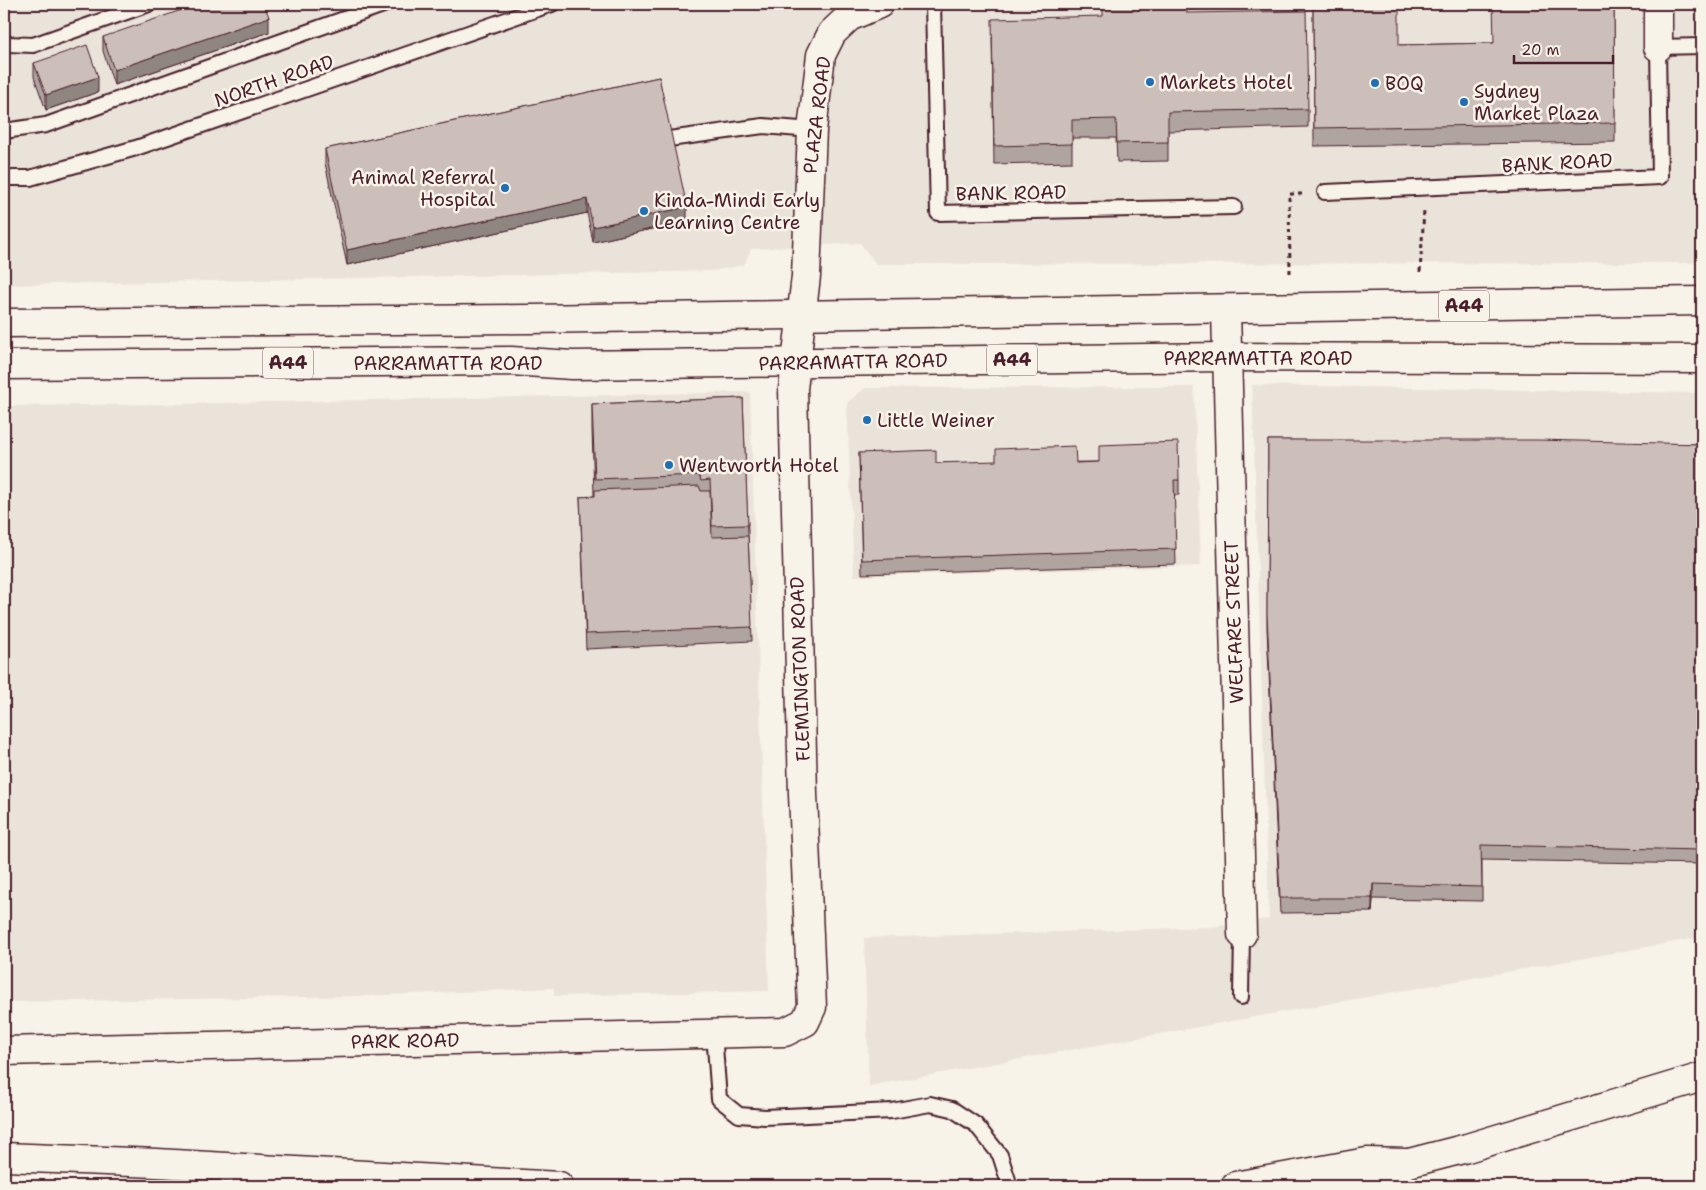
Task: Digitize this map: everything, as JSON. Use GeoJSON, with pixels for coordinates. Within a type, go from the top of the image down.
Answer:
{"type":"FeatureCollection","features":[{"type":"Feature","properties":{"kind":"main road","name":"PLAZA ROAD"},"geometry":{"type":"LineString","coordinates":[[802,314],[806,276],[812,130],[821,55],[832,33],[849,17],[879,4]]}},
{"type":"Feature","properties":{"kind":"main road"},"geometry":{"type":"LineString","coordinates":[[1658,4],[1658,47]]}},
{"type":"Feature","properties":{"kind":"main road","name":"A44"},"geometry":{"type":"LineString","coordinates":[[4,323],[511,319],[1702,302]]}},
{"type":"Feature","properties":{"kind":"main road","name":"WELFARE STREET"},"geometry":{"type":"LineString","coordinates":[[1226,310],[1242,934]]}},
{"type":"Feature","properties":{"kind":"main road","name":"FLEMINGTON ROAD"},"geometry":{"type":"LineString","coordinates":[[802,314],[798,362],[793,388],[803,794],[812,1007],[805,1022]]}},
{"type":"Feature","properties":{"kind":"main road","name":"PARRAMATTA ROAD"},"geometry":{"type":"LineString","coordinates":[[4,365],[501,361],[572,365],[1226,357],[1702,359]]}},
{"type":"Feature","properties":{"kind":"main road","name":"PARK ROAD"},"geometry":{"type":"LineString","coordinates":[[4,1050],[785,1032],[805,1022]]}},
{"type":"Feature","properties":{"kind":"main road"},"geometry":{"type":"LineString","coordinates":[[1345,1186],[1372,1180],[1409,1163],[1702,1078]]}},
{"type":"Feature","properties":{"kind":"main road"},"geometry":{"type":"LineString","coordinates":[[4,1157],[177,1164],[559,1186]]}},
{"type":"Feature","properties":{"kind":"main road"},"geometry":{"type":"LineString","coordinates":[[1235,1186],[1367,1162],[1409,1163]]}},
{"type":"Feature","properties":{"kind":"lane"},"geometry":{"type":"LineString","coordinates":[[4,41],[7,44],[33,45],[149,4]]}},
{"type":"Feature","properties":{"kind":"lane"},"geometry":{"type":"LineString","coordinates":[[4,131],[46,125],[386,4]]}},
{"type":"Feature","properties":{"kind":"lane","name":"NORTH ROAD"},"geometry":{"type":"LineString","coordinates":[[4,178],[30,178],[136,148],[552,4]]}},
{"type":"Feature","properties":{"kind":"lane","name":"BANK ROAD"},"geometry":{"type":"LineString","coordinates":[[933,4],[938,213],[1234,207]]}},
{"type":"Feature","properties":{"kind":"lane"},"geometry":{"type":"LineString","coordinates":[[1658,47],[1702,46]]}},
{"type":"Feature","properties":{"kind":"lane","name":"BANK ROAD"},"geometry":{"type":"LineString","coordinates":[[1325,192],[1660,177],[1658,47]]}},
{"type":"Feature","properties":{"kind":"lane"},"geometry":{"type":"LineString","coordinates":[[669,139],[763,126],[812,130]]}},
{"type":"Feature","properties":{"kind":"lane"},"geometry":{"type":"LineString","coordinates":[[1241,997],[1242,934]]}},
{"type":"Feature","properties":{"kind":"lane"},"geometry":{"type":"LineString","coordinates":[[714,1033],[719,1099],[739,1115],[765,1117],[892,1111],[930,1104],[952,1109],[976,1124],[1000,1155],[1008,1180],[1007,1186]]}},
{"type":"Feature","properties":{"kind":"path"},"geometry":{"type":"LineString","coordinates":[[1420,272],[1425,188]]}},
{"type":"Feature","properties":{"kind":"path"},"geometry":{"type":"LineString","coordinates":[[1290,273],[1289,194],[1325,192]]}},
{"type":"Feature","properties":{"kind":"shaded area"},"geometry":{"type":"Polygon","coordinates":[[[4,4],[1702,4],[1702,263],[876,264],[860,243],[751,249],[744,265],[712,271],[4,285],[4,4]]]}},
{"type":"Feature","properties":{"kind":"shaded area"},"geometry":{"type":"Polygon","coordinates":[[[1252,385],[1702,393],[1702,937],[869,1086],[864,938],[1212,927],[1269,919],[1252,385]]]}},
{"type":"Feature","properties":{"kind":"shaded area"},"geometry":{"type":"Polygon","coordinates":[[[1194,387],[1201,566],[854,576],[847,403],[865,388],[1194,387]]]}},
{"type":"Feature","properties":{"kind":"shaded area"},"geometry":{"type":"Polygon","coordinates":[[[750,392],[769,991],[554,996],[554,988],[363,996],[4,1002],[4,406],[750,392]]]}},
{"type":"Feature","properties":{"kind":"building"},"geometry":{"type":"Polygon","coordinates":[[[199,4],[264,4],[269,17],[114,70],[103,37],[199,4]]]}},
{"type":"Feature","properties":{"kind":"building","name":"Markets Hotel"},"geometry":{"type":"Polygon","coordinates":[[[1103,4],[1187,4],[1187,13],[1306,11],[1308,109],[1168,112],[1168,142],[1117,143],[1116,119],[1072,120],[1072,144],[994,146],[992,19],[1103,16],[1103,4]]]}},
{"type":"Feature","properties":{"kind":"building","name":"Sydney Market Plaza"},"geometry":{"type":"Polygon","coordinates":[[[1313,4],[1399,4],[1399,45],[1494,43],[1493,4],[1614,4],[1615,123],[1314,128],[1313,4]]]}},
{"type":"Feature","properties":{"kind":"building"},"geometry":{"type":"Polygon","coordinates":[[[87,45],[98,77],[46,95],[34,63],[87,45]]]}},
{"type":"Feature","properties":{"kind":"building","name":"Animal Referral Hospital"},"geometry":{"type":"Polygon","coordinates":[[[659,77],[687,207],[593,227],[587,199],[347,250],[325,149],[659,77]]]}},
{"type":"Feature","properties":{"kind":"building","name":"Wentworth Hotel"},"geometry":{"type":"Polygon","coordinates":[[[743,398],[748,525],[712,526],[710,480],[701,481],[699,475],[595,479],[592,404],[743,398]]]}},
{"type":"Feature","properties":{"kind":"building"},"geometry":{"type":"Polygon","coordinates":[[[1268,440],[1538,440],[1702,444],[1702,850],[1481,845],[1482,887],[1373,884],[1372,898],[1280,898],[1267,614],[1268,440]]]}},
{"type":"Feature","properties":{"kind":"building"},"geometry":{"type":"Polygon","coordinates":[[[1178,442],[1179,480],[1174,480],[1176,549],[862,560],[859,453],[936,450],[936,463],[996,461],[996,449],[1075,446],[1076,463],[1099,462],[1099,445],[1178,442]]]}},
{"type":"Feature","properties":{"kind":"building","name":"Wentworth Hotel"},"geometry":{"type":"Polygon","coordinates":[[[699,486],[701,491],[710,491],[712,537],[748,536],[752,627],[586,634],[580,497],[595,496],[595,490],[699,486]]]}},
{"type":"Feature","properties":{"kind":"place","name":"Markets Hotel"},"geometry":{"type":"Point","coordinates":[1150,82]}},
{"type":"Feature","properties":{"kind":"place","name":"BOQ"},"geometry":{"type":"Point","coordinates":[1375,83]}},
{"type":"Feature","properties":{"kind":"place","name":"Sydney Market Plaza"},"geometry":{"type":"Point","coordinates":[1464,102]}},
{"type":"Feature","properties":{"kind":"place","name":"Animal Referral Hospital"},"geometry":{"type":"Point","coordinates":[505,188]}},
{"type":"Feature","properties":{"kind":"place","name":"Kinda-Mindi Early Learning Centre"},"geometry":{"type":"Point","coordinates":[644,211]}},
{"type":"Feature","properties":{"kind":"place","name":"Little Weiner"},"geometry":{"type":"Point","coordinates":[867,420]}},
{"type":"Feature","properties":{"kind":"place","name":"Wentworth Hotel"},"geometry":{"type":"Point","coordinates":[669,465]}}]}
